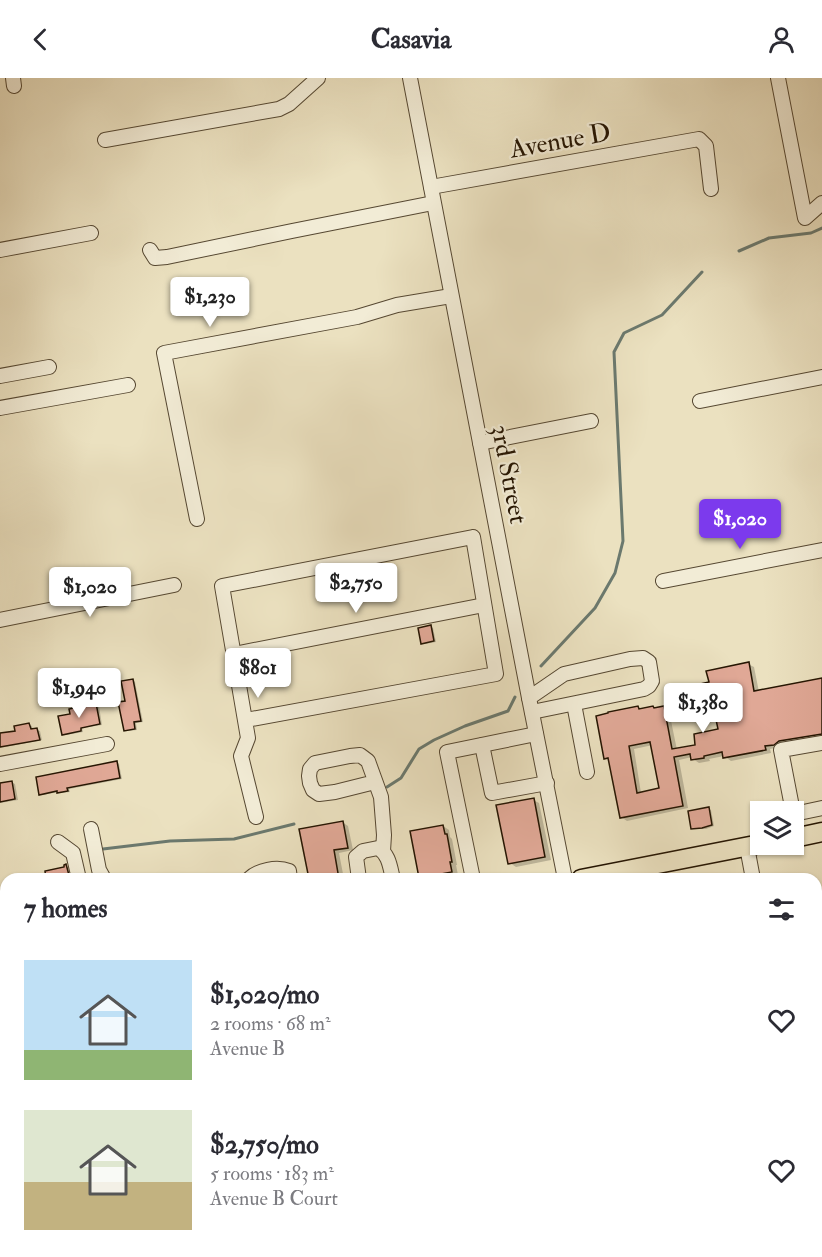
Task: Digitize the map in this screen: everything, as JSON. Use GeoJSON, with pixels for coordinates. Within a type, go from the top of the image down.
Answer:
{"type":"FeatureCollection","features":[{"type":"Feature","properties":{"kind":"main road"},"geometry":{"type":"LineString","coordinates":[[804,836],[822,832]]}},
{"type":"Feature","properties":{"kind":"main road"},"geometry":{"type":"LineString","coordinates":[[638,873],[750,847]]}},
{"type":"Feature","properties":{"kind":"street"},"geometry":{"type":"LineString","coordinates":[[105,140],[279,109],[289,104],[318,78]]}},
{"type":"Feature","properties":{"kind":"street","name":"3rd Street"},"geometry":{"type":"LineString","coordinates":[[410,78],[564,873]]}},
{"type":"Feature","properties":{"kind":"street"},"geometry":{"type":"LineString","coordinates":[[778,78],[805,218],[822,203]]}},
{"type":"Feature","properties":{"kind":"street","name":"Avenue D"},"geometry":{"type":"LineString","coordinates":[[430,187],[699,139],[706,146],[709,157],[711,189]]}},
{"type":"Feature","properties":{"kind":"street"},"geometry":{"type":"LineString","coordinates":[[150,250],[155,258],[167,257],[434,203]]}},
{"type":"Feature","properties":{"kind":"street"},"geometry":{"type":"LineString","coordinates":[[0,250],[91,233]]}},
{"type":"Feature","properties":{"kind":"street"},"geometry":{"type":"LineString","coordinates":[[197,519],[164,353],[451,296]]}},
{"type":"Feature","properties":{"kind":"street"},"geometry":{"type":"LineString","coordinates":[[0,376],[49,367]]}},
{"type":"Feature","properties":{"kind":"street"},"geometry":{"type":"LineString","coordinates":[[700,401],[822,377]]}},
{"type":"Feature","properties":{"kind":"street"},"geometry":{"type":"LineString","coordinates":[[0,408],[128,385]]}},
{"type":"Feature","properties":{"kind":"street"},"geometry":{"type":"LineString","coordinates":[[480,443],[591,421]]}},
{"type":"Feature","properties":{"kind":"street"},"geometry":{"type":"LineString","coordinates":[[246,720],[496,674],[472,537],[222,586],[246,720],[248,738],[241,756],[256,817]]}},
{"type":"Feature","properties":{"kind":"street"},"geometry":{"type":"LineString","coordinates":[[663,581],[822,550]]}},
{"type":"Feature","properties":{"kind":"street"},"geometry":{"type":"LineString","coordinates":[[0,620],[174,585]]}},
{"type":"Feature","properties":{"kind":"street"},"geometry":{"type":"LineString","coordinates":[[234,654],[485,611],[512,613]]}},
{"type":"Feature","properties":{"kind":"street"},"geometry":{"type":"LineString","coordinates":[[643,658],[649,662],[652,681],[649,687],[644,689],[574,704],[530,705],[564,674],[630,659],[643,658]]}},
{"type":"Feature","properties":{"kind":"street"},"geometry":{"type":"LineString","coordinates":[[574,704],[586,772]]}},
{"type":"Feature","properties":{"kind":"street"},"geometry":{"type":"LineString","coordinates":[[472,873],[447,752],[536,734]]}},
{"type":"Feature","properties":{"kind":"street"},"geometry":{"type":"LineString","coordinates":[[791,801],[781,750],[822,742]]}},
{"type":"Feature","properties":{"kind":"street"},"geometry":{"type":"LineString","coordinates":[[0,764],[107,744]]}},
{"type":"Feature","properties":{"kind":"street"},"geometry":{"type":"LineString","coordinates":[[482,745],[492,793],[546,783]]}},
{"type":"Feature","properties":{"kind":"street"},"geometry":{"type":"LineString","coordinates":[[375,782],[319,794],[313,790],[309,776],[310,769],[315,763],[350,756],[360,755],[368,761],[381,797],[383,851],[392,873]]}},
{"type":"Feature","properties":{"kind":"street"},"geometry":{"type":"LineString","coordinates":[[804,812],[822,808]]}},
{"type":"Feature","properties":{"kind":"street"},"geometry":{"type":"LineString","coordinates":[[90,829],[101,873]]}},
{"type":"Feature","properties":{"kind":"street"},"geometry":{"type":"LineString","coordinates":[[58,842],[73,853],[78,873]]}},
{"type":"Feature","properties":{"kind":"street"},"geometry":{"type":"LineString","coordinates":[[358,873],[355,861],[358,853],[378,848],[383,851]]}},
{"type":"Feature","properties":{"kind":"street"},"geometry":{"type":"LineString","coordinates":[[753,873],[754,855]]}},
{"type":"Feature","properties":{"kind":"street"},"geometry":{"type":"LineString","coordinates":[[258,873],[281,868],[289,873]]}},
{"type":"Feature","properties":{"kind":"building"},"geometry":{"type":"Polygon","coordinates":[[[431,625],[434,641],[421,644],[418,628],[431,625]]]}},
{"type":"Feature","properties":{"kind":"building"},"geometry":{"type":"Polygon","coordinates":[[[749,662],[754,691],[822,678],[822,734],[779,741],[774,745],[765,746],[766,750],[723,758],[722,752],[691,760],[690,754],[674,757],[683,806],[620,818],[608,758],[604,759],[596,716],[638,706],[639,709],[664,706],[672,749],[695,745],[694,734],[718,729],[711,696],[685,701],[682,688],[709,682],[706,671],[749,662]],[[650,742],[629,746],[637,793],[659,788],[650,742]]]}},
{"type":"Feature","properties":{"kind":"building"},"geometry":{"type":"Polygon","coordinates":[[[133,679],[141,721],[134,722],[135,729],[124,731],[118,702],[125,701],[121,681],[133,679]]]}},
{"type":"Feature","properties":{"kind":"building"},"geometry":{"type":"Polygon","coordinates":[[[96,703],[100,724],[62,735],[58,716],[70,714],[69,709],[96,703]]]}},
{"type":"Feature","properties":{"kind":"building"},"geometry":{"type":"Polygon","coordinates":[[[29,723],[31,729],[37,728],[40,740],[0,747],[0,733],[15,731],[14,726],[29,723]]]}},
{"type":"Feature","properties":{"kind":"building"},"geometry":{"type":"Polygon","coordinates":[[[117,761],[120,778],[67,788],[68,791],[39,795],[36,777],[117,761]]]}},
{"type":"Feature","properties":{"kind":"building"},"geometry":{"type":"Polygon","coordinates":[[[12,781],[15,799],[0,802],[0,783],[12,781]]]}},
{"type":"Feature","properties":{"kind":"building"},"geometry":{"type":"Polygon","coordinates":[[[534,798],[545,857],[508,864],[496,805],[534,798]]]}},
{"type":"Feature","properties":{"kind":"building"},"geometry":{"type":"Polygon","coordinates":[[[709,807],[712,825],[691,829],[688,811],[709,807]]]}},
{"type":"Feature","properties":{"kind":"building"},"geometry":{"type":"Polygon","coordinates":[[[343,821],[348,848],[334,850],[338,873],[308,873],[299,829],[343,821]]]}},
{"type":"Feature","properties":{"kind":"building"},"geometry":{"type":"Polygon","coordinates":[[[443,825],[445,834],[447,834],[452,872],[418,873],[410,831],[443,825]]]}},
{"type":"Feature","properties":{"kind":"building"},"geometry":{"type":"Polygon","coordinates":[[[66,864],[68,873],[45,873],[45,871],[64,867],[66,864]]]}},
{"type":"Feature","properties":{"kind":"waterway"},"geometry":{"type":"LineString","coordinates":[[739,251],[769,238],[811,233],[822,228]]}},
{"type":"Feature","properties":{"kind":"waterway"},"geometry":{"type":"LineString","coordinates":[[541,666],[595,608],[615,573],[623,541],[614,352],[624,333],[662,315],[702,272]]}},
{"type":"Feature","properties":{"kind":"waterway"},"geometry":{"type":"LineString","coordinates":[[387,787],[401,778],[419,749],[465,726],[508,711],[515,697]]}},
{"type":"Feature","properties":{"kind":"waterway"},"geometry":{"type":"LineString","coordinates":[[103,849],[170,841],[234,839],[294,824]]}}]}
